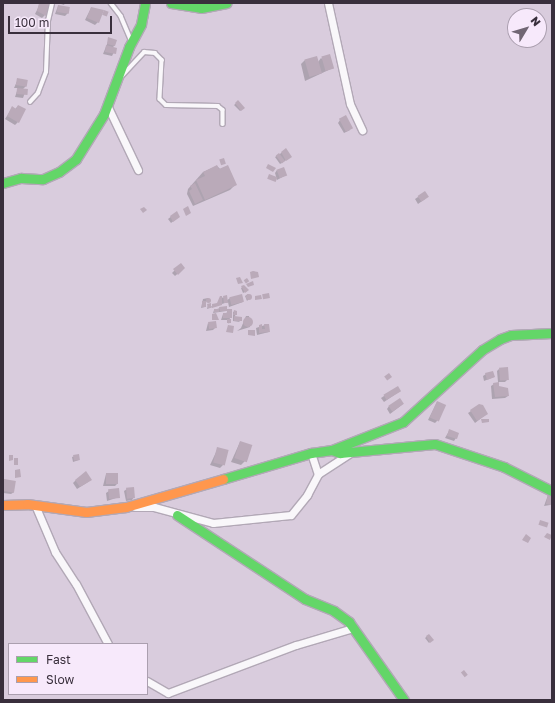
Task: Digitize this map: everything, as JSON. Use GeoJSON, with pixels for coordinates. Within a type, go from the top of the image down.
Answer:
{"type":"FeatureCollection","features":[{"type":"Feature","properties":{"kind":"street"},"geometry":{"type":"LineString","coordinates":[[3,183],[21,178],[43,179],[59,172],[76,159],[107,105],[140,24],[145,3]]}},
{"type":"Feature","properties":{"kind":"street"},"geometry":{"type":"LineString","coordinates":[[171,3],[201,8],[227,3]]}},
{"type":"Feature","properties":{"kind":"street"},"geometry":{"type":"LineString","coordinates":[[328,3],[350,104],[362,130]]}},
{"type":"Feature","properties":{"kind":"street"},"geometry":{"type":"LineString","coordinates":[[107,105],[138,170]]}},
{"type":"Feature","properties":{"kind":"street"},"geometry":{"type":"LineString","coordinates":[[126,507],[311,453],[332,450],[403,422],[482,350],[500,339],[510,335],[552,333]]}},
{"type":"Feature","properties":{"kind":"street"},"geometry":{"type":"LineString","coordinates":[[332,450],[340,453],[434,444],[504,468],[552,491]]}},
{"type":"Feature","properties":{"kind":"street"},"geometry":{"type":"LineString","coordinates":[[3,505],[35,505],[86,512],[126,507],[154,507],[176,515],[213,523],[291,515],[307,495],[318,474],[352,452]]}},
{"type":"Feature","properties":{"kind":"street"},"geometry":{"type":"LineString","coordinates":[[311,453],[318,474]]}},
{"type":"Feature","properties":{"kind":"street"},"geometry":{"type":"LineString","coordinates":[[35,505],[56,552],[76,584],[107,643]]}},
{"type":"Feature","properties":{"kind":"street"},"geometry":{"type":"LineString","coordinates":[[176,515],[304,599],[334,611],[353,628],[404,700]]}},
{"type":"Feature","properties":{"kind":"street"},"geometry":{"type":"LineString","coordinates":[[148,682],[168,693],[296,645],[353,628]]}},
{"type":"Feature","properties":{"kind":"lane"},"geometry":{"type":"LineString","coordinates":[[30,102],[38,93],[46,72],[48,22],[52,3]]}},
{"type":"Feature","properties":{"kind":"lane"},"geometry":{"type":"LineString","coordinates":[[111,3],[121,16],[132,41]]}},
{"type":"Feature","properties":{"kind":"lane"},"geometry":{"type":"LineString","coordinates":[[116,84],[144,52],[155,53],[162,60],[160,99],[166,105],[218,106],[223,110],[223,124]]}},
{"type":"Feature","properties":{"kind":"building"},"geometry":{"type":"Polygon","coordinates":[[[39,3],[49,3],[46,16],[37,11],[39,3]]]}},
{"type":"Feature","properties":{"kind":"building"},"geometry":{"type":"Polygon","coordinates":[[[58,5],[70,7],[69,14],[57,12],[58,5]]]}},
{"type":"Feature","properties":{"kind":"building"},"geometry":{"type":"Polygon","coordinates":[[[91,7],[104,10],[99,23],[87,18],[91,7]]]}},
{"type":"Feature","properties":{"kind":"building"},"geometry":{"type":"Polygon","coordinates":[[[104,10],[109,12],[107,17],[102,15],[104,10]]]}},
{"type":"Feature","properties":{"kind":"building"},"geometry":{"type":"Polygon","coordinates":[[[108,37],[117,40],[115,46],[107,44],[108,37]]]}},
{"type":"Feature","properties":{"kind":"building"},"geometry":{"type":"Polygon","coordinates":[[[106,45],[117,48],[116,54],[105,52],[106,45]]]}},
{"type":"Feature","properties":{"kind":"building"},"geometry":{"type":"Polygon","coordinates":[[[330,54],[334,68],[325,71],[321,56],[330,54]]]}},
{"type":"Feature","properties":{"kind":"building"},"geometry":{"type":"Polygon","coordinates":[[[317,56],[322,73],[309,77],[305,60],[317,56]]]}},
{"type":"Feature","properties":{"kind":"building"},"geometry":{"type":"Polygon","coordinates":[[[17,78],[28,80],[27,87],[16,85],[17,78]]]}},
{"type":"Feature","properties":{"kind":"building"},"geometry":{"type":"Polygon","coordinates":[[[17,88],[28,89],[27,95],[16,94],[17,88]]]}},
{"type":"Feature","properties":{"kind":"building"},"geometry":{"type":"Polygon","coordinates":[[[238,100],[245,108],[241,111],[235,103],[238,100]]]}},
{"type":"Feature","properties":{"kind":"building"},"geometry":{"type":"Polygon","coordinates":[[[18,105],[26,109],[19,123],[7,116],[12,106],[16,109],[18,105]]]}},
{"type":"Feature","properties":{"kind":"building"},"geometry":{"type":"Polygon","coordinates":[[[346,115],[353,128],[346,132],[339,119],[346,115]]]}},
{"type":"Feature","properties":{"kind":"building"},"geometry":{"type":"Polygon","coordinates":[[[286,148],[292,157],[286,161],[281,152],[286,148]]]}},
{"type":"Feature","properties":{"kind":"building"},"geometry":{"type":"Polygon","coordinates":[[[279,153],[285,161],[282,163],[276,155],[279,153]]]}},
{"type":"Feature","properties":{"kind":"building"},"geometry":{"type":"Polygon","coordinates":[[[224,158],[226,164],[221,165],[219,160],[224,158]]]}},
{"type":"Feature","properties":{"kind":"building"},"geometry":{"type":"Polygon","coordinates":[[[268,164],[276,168],[273,172],[266,168],[268,164]]]}},
{"type":"Feature","properties":{"kind":"building"},"geometry":{"type":"Polygon","coordinates":[[[217,165],[219,169],[228,165],[237,185],[205,200],[196,180],[205,176],[203,172],[217,165]]]}},
{"type":"Feature","properties":{"kind":"building"},"geometry":{"type":"Polygon","coordinates":[[[284,167],[287,175],[280,178],[277,170],[284,167]]]}},
{"type":"Feature","properties":{"kind":"building"},"geometry":{"type":"Polygon","coordinates":[[[269,174],[277,177],[276,182],[267,179],[269,174]]]}},
{"type":"Feature","properties":{"kind":"building"},"geometry":{"type":"Polygon","coordinates":[[[195,183],[203,200],[195,204],[189,191],[192,189],[190,186],[195,183]]]}},
{"type":"Feature","properties":{"kind":"building"},"geometry":{"type":"Polygon","coordinates":[[[425,191],[429,197],[421,202],[418,196],[425,191]]]}},
{"type":"Feature","properties":{"kind":"building"},"geometry":{"type":"Polygon","coordinates":[[[188,206],[191,213],[186,216],[183,209],[188,206]]]}},
{"type":"Feature","properties":{"kind":"building"},"geometry":{"type":"Polygon","coordinates":[[[144,207],[147,210],[143,213],[140,209],[144,207]]]}},
{"type":"Feature","properties":{"kind":"building"},"geometry":{"type":"Polygon","coordinates":[[[177,211],[180,217],[173,222],[170,216],[177,211]]]}},
{"type":"Feature","properties":{"kind":"building"},"geometry":{"type":"Polygon","coordinates":[[[181,263],[185,268],[178,275],[173,269],[181,263]]]}},
{"type":"Feature","properties":{"kind":"building"},"geometry":{"type":"Polygon","coordinates":[[[250,272],[258,272],[259,277],[251,279],[250,272]]]}},
{"type":"Feature","properties":{"kind":"building"},"geometry":{"type":"Polygon","coordinates":[[[240,277],[243,283],[238,284],[236,278],[240,277]]]}},
{"type":"Feature","properties":{"kind":"building"},"geometry":{"type":"Polygon","coordinates":[[[247,278],[249,281],[246,284],[244,280],[247,278]]]}},
{"type":"Feature","properties":{"kind":"building"},"geometry":{"type":"Polygon","coordinates":[[[253,281],[254,285],[248,287],[246,284],[253,281]]]}},
{"type":"Feature","properties":{"kind":"building"},"geometry":{"type":"Polygon","coordinates":[[[244,285],[249,290],[245,293],[241,286],[244,285]]]}},
{"type":"Feature","properties":{"kind":"building"},"geometry":{"type":"Polygon","coordinates":[[[269,293],[270,298],[263,299],[262,294],[269,293]]]}},
{"type":"Feature","properties":{"kind":"building"},"geometry":{"type":"Polygon","coordinates":[[[242,294],[244,302],[231,305],[229,297],[242,294]]]}},
{"type":"Feature","properties":{"kind":"building"},"geometry":{"type":"Polygon","coordinates":[[[249,294],[252,297],[249,300],[246,297],[249,294]]]}},
{"type":"Feature","properties":{"kind":"building"},"geometry":{"type":"Polygon","coordinates":[[[227,295],[228,303],[224,303],[223,296],[227,295]]]}},
{"type":"Feature","properties":{"kind":"building"},"geometry":{"type":"Polygon","coordinates":[[[261,295],[262,299],[255,300],[255,296],[261,295]]]}},
{"type":"Feature","properties":{"kind":"building"},"geometry":{"type":"Polygon","coordinates":[[[220,296],[222,296],[222,305],[212,308],[212,304],[217,303],[220,296]]]}},
{"type":"Feature","properties":{"kind":"building"},"geometry":{"type":"Polygon","coordinates":[[[208,297],[211,300],[208,303],[205,300],[208,297]]]}},
{"type":"Feature","properties":{"kind":"building"},"geometry":{"type":"Polygon","coordinates":[[[202,301],[206,301],[206,307],[202,307],[202,301]]]}},
{"type":"Feature","properties":{"kind":"building"},"geometry":{"type":"Polygon","coordinates":[[[211,303],[211,308],[208,308],[207,304],[211,303]]]}},
{"type":"Feature","properties":{"kind":"building"},"geometry":{"type":"Polygon","coordinates":[[[227,306],[227,309],[232,309],[232,318],[223,318],[223,313],[227,313],[227,311],[220,311],[219,307],[227,306]]]}},
{"type":"Feature","properties":{"kind":"building"},"geometry":{"type":"Polygon","coordinates":[[[214,309],[219,309],[219,312],[214,312],[214,309]]]}},
{"type":"Feature","properties":{"kind":"building"},"geometry":{"type":"Polygon","coordinates":[[[234,310],[237,311],[237,315],[233,315],[234,310]]]}},
{"type":"Feature","properties":{"kind":"building"},"geometry":{"type":"Polygon","coordinates":[[[216,313],[219,320],[212,320],[212,314],[216,313]]]}},
{"type":"Feature","properties":{"kind":"building"},"geometry":{"type":"Polygon","coordinates":[[[234,316],[242,317],[242,321],[234,321],[234,316]]]}},
{"type":"Feature","properties":{"kind":"building"},"geometry":{"type":"Polygon","coordinates":[[[246,317],[250,317],[252,318],[252,326],[246,327],[243,324],[243,320],[246,317]]]}},
{"type":"Feature","properties":{"kind":"building"},"geometry":{"type":"Polygon","coordinates":[[[227,319],[231,319],[231,323],[227,323],[227,319]]]}},
{"type":"Feature","properties":{"kind":"building"},"geometry":{"type":"Polygon","coordinates":[[[216,321],[217,328],[209,329],[208,322],[216,321]]]}},
{"type":"Feature","properties":{"kind":"building"},"geometry":{"type":"Polygon","coordinates":[[[262,324],[262,329],[265,329],[264,324],[269,324],[270,332],[259,333],[259,325],[262,324]]]}},
{"type":"Feature","properties":{"kind":"building"},"geometry":{"type":"Polygon","coordinates":[[[228,325],[234,326],[233,333],[226,332],[228,325]]]}},
{"type":"Feature","properties":{"kind":"building"},"geometry":{"type":"Polygon","coordinates":[[[248,330],[255,330],[255,336],[248,335],[248,330]]]}},
{"type":"Feature","properties":{"kind":"building"},"geometry":{"type":"Polygon","coordinates":[[[508,367],[509,380],[500,381],[499,368],[508,367]]]}},
{"type":"Feature","properties":{"kind":"building"},"geometry":{"type":"Polygon","coordinates":[[[493,371],[495,377],[487,380],[485,373],[493,371]]]}},
{"type":"Feature","properties":{"kind":"building"},"geometry":{"type":"Polygon","coordinates":[[[389,373],[392,377],[387,381],[384,377],[389,373]]]}},
{"type":"Feature","properties":{"kind":"building"},"geometry":{"type":"Polygon","coordinates":[[[499,382],[499,386],[508,388],[509,396],[495,397],[493,383],[499,382]]]}},
{"type":"Feature","properties":{"kind":"building"},"geometry":{"type":"Polygon","coordinates":[[[398,386],[401,391],[387,400],[383,395],[398,386]]]}},
{"type":"Feature","properties":{"kind":"building"},"geometry":{"type":"Polygon","coordinates":[[[400,398],[404,404],[392,412],[388,406],[400,398]]]}},
{"type":"Feature","properties":{"kind":"building"},"geometry":{"type":"Polygon","coordinates":[[[437,401],[446,405],[439,422],[430,417],[437,401]]]}},
{"type":"Feature","properties":{"kind":"building"},"geometry":{"type":"Polygon","coordinates":[[[479,404],[483,405],[488,414],[477,421],[470,410],[479,404]]]}},
{"type":"Feature","properties":{"kind":"building"},"geometry":{"type":"Polygon","coordinates":[[[481,419],[489,419],[489,422],[482,423],[481,419]]]}},
{"type":"Feature","properties":{"kind":"building"},"geometry":{"type":"Polygon","coordinates":[[[449,429],[459,433],[457,439],[447,436],[449,429]]]}},
{"type":"Feature","properties":{"kind":"building"},"geometry":{"type":"Polygon","coordinates":[[[240,441],[252,445],[247,462],[234,458],[240,441]]]}},
{"type":"Feature","properties":{"kind":"building"},"geometry":{"type":"Polygon","coordinates":[[[217,447],[229,450],[225,465],[213,463],[217,447]]]}},
{"type":"Feature","properties":{"kind":"building"},"geometry":{"type":"Polygon","coordinates":[[[79,454],[80,460],[74,461],[73,455],[79,454]]]}},
{"type":"Feature","properties":{"kind":"building"},"geometry":{"type":"Polygon","coordinates":[[[9,455],[13,455],[13,460],[9,461],[9,455]]]}},
{"type":"Feature","properties":{"kind":"building"},"geometry":{"type":"Polygon","coordinates":[[[14,458],[18,458],[18,465],[14,465],[14,458]]]}},
{"type":"Feature","properties":{"kind":"building"},"geometry":{"type":"Polygon","coordinates":[[[20,469],[21,477],[15,478],[15,470],[20,469]]]}},
{"type":"Feature","properties":{"kind":"building"},"geometry":{"type":"Polygon","coordinates":[[[86,471],[92,480],[80,487],[75,480],[86,471]]]}},
{"type":"Feature","properties":{"kind":"building"},"geometry":{"type":"Polygon","coordinates":[[[106,473],[118,473],[118,484],[106,484],[106,473]]]}},
{"type":"Feature","properties":{"kind":"building"},"geometry":{"type":"Polygon","coordinates":[[[4,479],[16,481],[14,493],[3,491],[4,479]]]}},
{"type":"Feature","properties":{"kind":"building"},"geometry":{"type":"Polygon","coordinates":[[[134,487],[135,498],[127,499],[126,488],[134,487]]]}},
{"type":"Feature","properties":{"kind":"building"},"geometry":{"type":"Polygon","coordinates":[[[119,488],[120,498],[109,499],[108,489],[119,488]]]}},
{"type":"Feature","properties":{"kind":"building"},"geometry":{"type":"Polygon","coordinates":[[[548,494],[552,495],[551,505],[546,504],[548,494]]]}},
{"type":"Feature","properties":{"kind":"building"},"geometry":{"type":"Polygon","coordinates":[[[540,520],[549,523],[547,528],[538,525],[540,520]]]}},
{"type":"Feature","properties":{"kind":"building"},"geometry":{"type":"Polygon","coordinates":[[[547,533],[552,535],[550,540],[544,537],[547,533]]]}},
{"type":"Feature","properties":{"kind":"building"},"geometry":{"type":"Polygon","coordinates":[[[526,534],[531,538],[528,543],[522,540],[526,534]]]}},
{"type":"Feature","properties":{"kind":"building"},"geometry":{"type":"Polygon","coordinates":[[[429,634],[434,640],[430,643],[426,636],[429,634]]]}},
{"type":"Feature","properties":{"kind":"building"},"geometry":{"type":"Polygon","coordinates":[[[464,670],[468,675],[465,677],[461,673],[464,670]]]}},
{"type":"Feature","properties":{"kind":"traffic: fast"},"geometry":{"type":"LineString","coordinates":[[3,183],[21,178],[43,179],[59,172],[76,159],[104,114],[129,47],[141,24],[145,3]]}},
{"type":"Feature","properties":{"kind":"traffic: fast"},"geometry":{"type":"LineString","coordinates":[[171,3],[201,8],[227,3]]}},
{"type":"Feature","properties":{"kind":"traffic: fast"},"geometry":{"type":"LineString","coordinates":[[223,479],[311,453],[332,450],[403,422],[482,350],[500,339],[511,335],[552,333]]}},
{"type":"Feature","properties":{"kind":"traffic: fast"},"geometry":{"type":"LineString","coordinates":[[332,450],[340,453],[435,444],[504,467],[552,491]]}},
{"type":"Feature","properties":{"kind":"traffic: fast"},"geometry":{"type":"LineString","coordinates":[[177,515],[305,599],[334,611],[349,622],[404,700]]}},
{"type":"Feature","properties":{"kind":"traffic: slow"},"geometry":{"type":"LineString","coordinates":[[3,505],[27,504],[86,512],[126,507],[223,479]]}}]}
